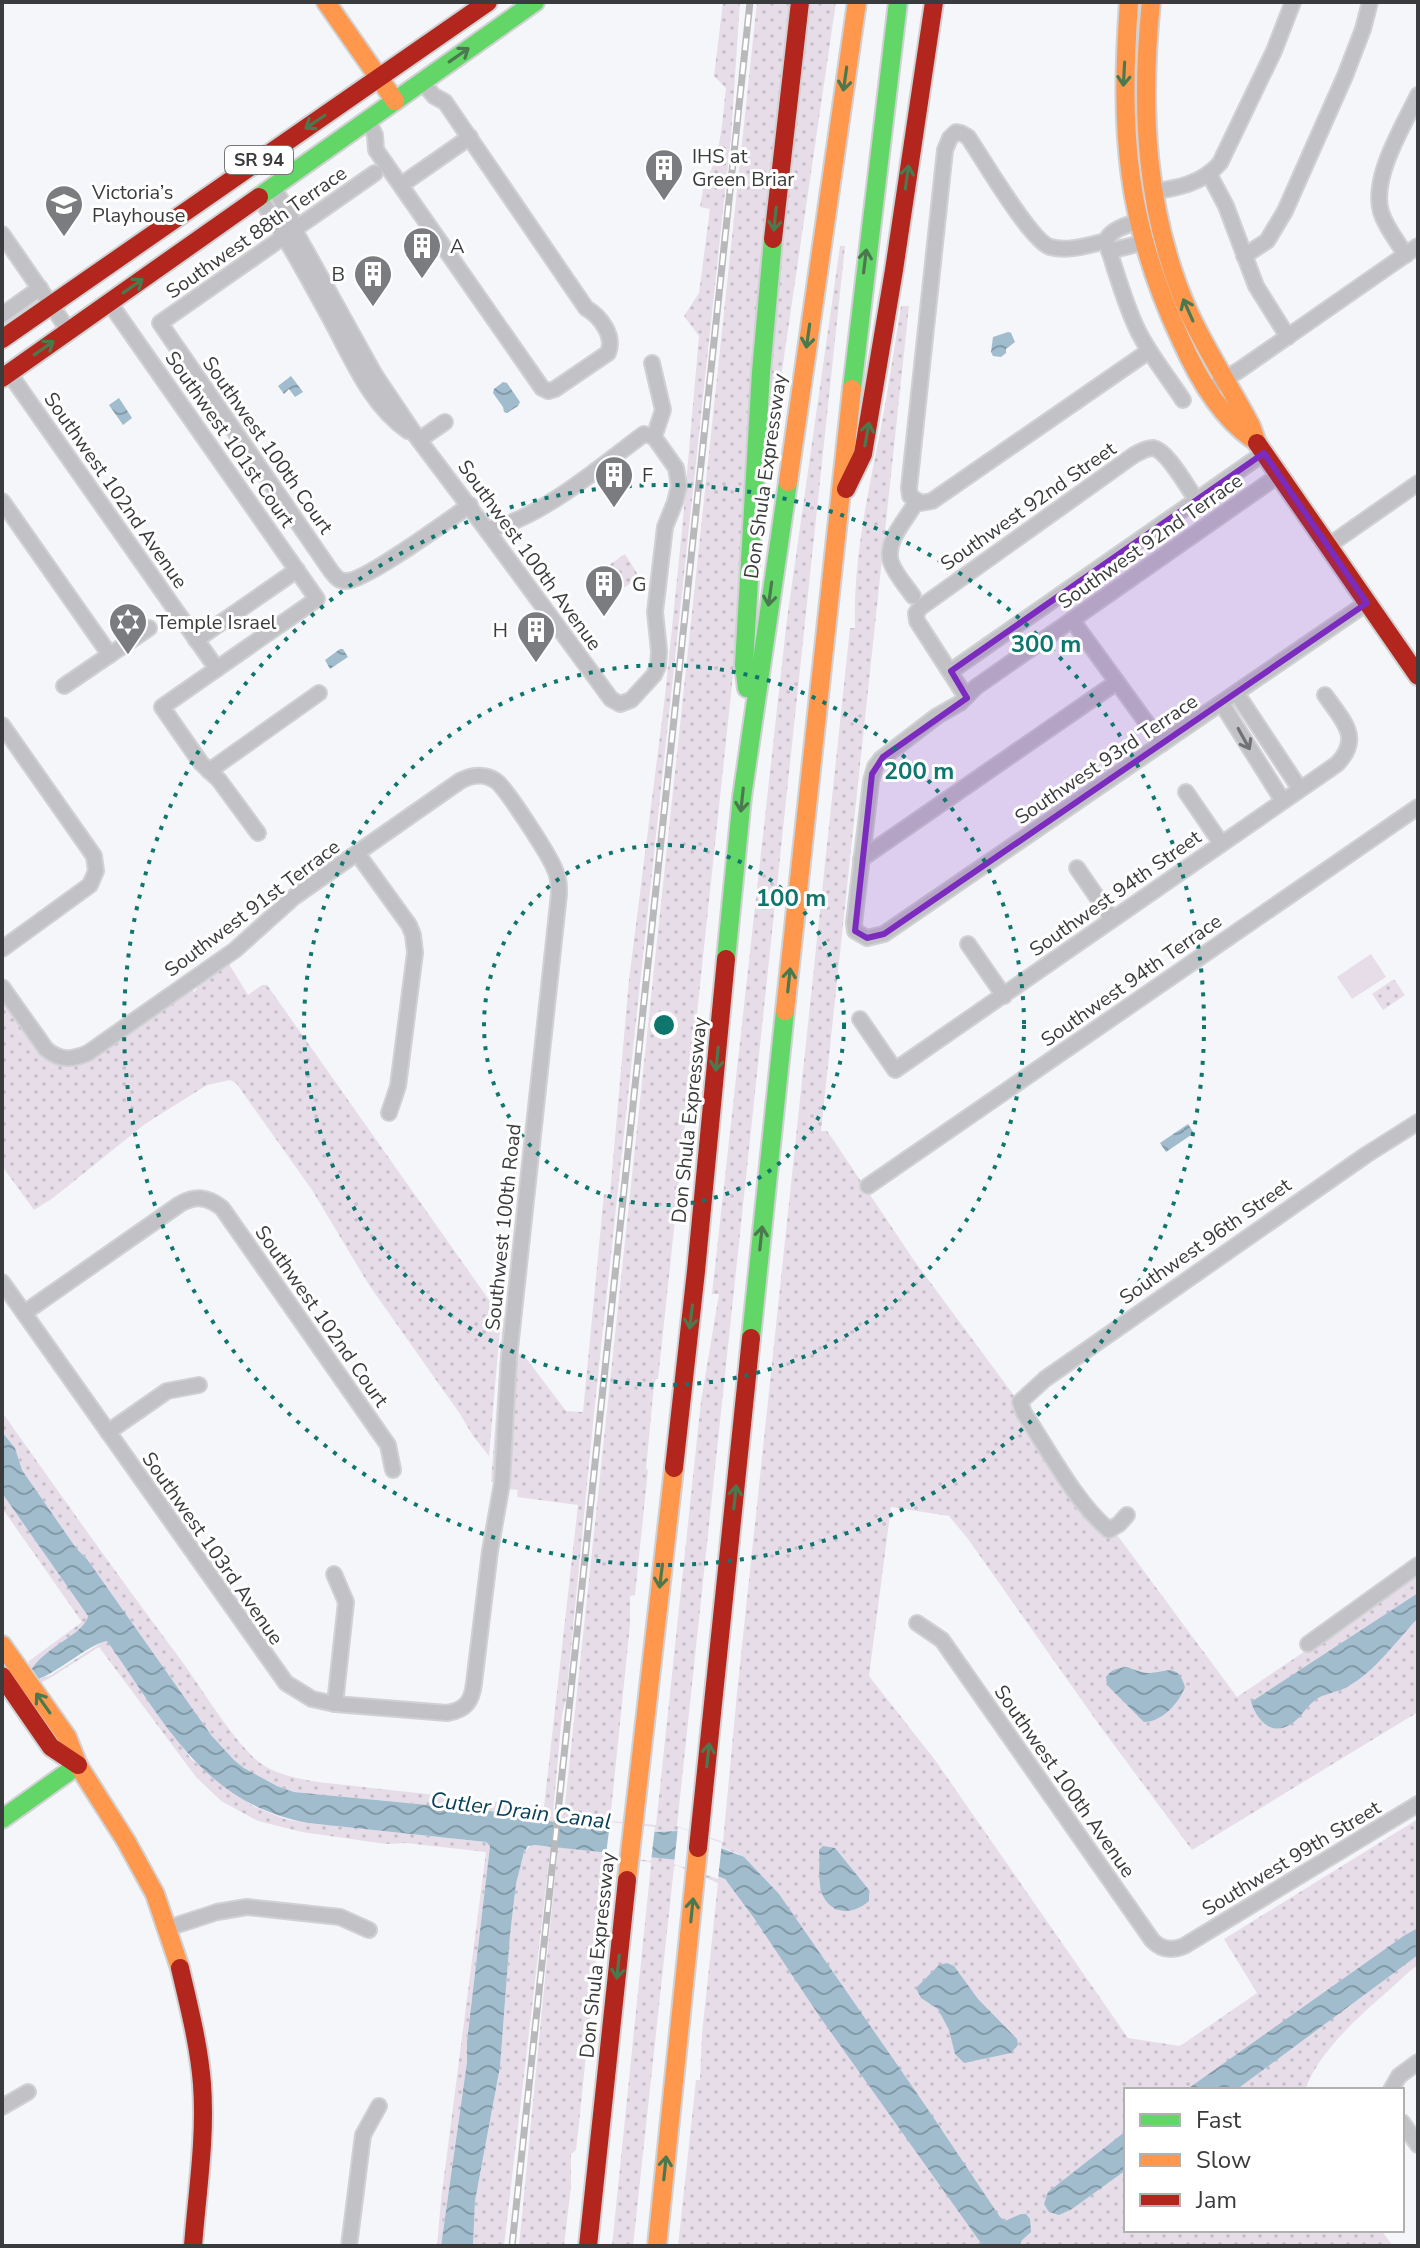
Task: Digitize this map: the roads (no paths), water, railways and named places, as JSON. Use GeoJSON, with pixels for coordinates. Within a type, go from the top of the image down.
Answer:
{"type":"FeatureCollection","features":[{"type":"Feature","properties":{"kind":"main road"},"geometry":{"type":"LineString","coordinates":[[326,2],[395,101]]}},
{"type":"Feature","properties":{"kind":"main road","name":"SR 94"},"geometry":{"type":"LineString","coordinates":[[2,339],[488,2]]}},
{"type":"Feature","properties":{"kind":"main road","name":"SR 94"},"geometry":{"type":"LineString","coordinates":[[6,375],[535,2]]}},
{"type":"Feature","properties":{"kind":"main road"},"geometry":{"type":"LineString","coordinates":[[752,722],[744,665],[761,372],[800,2]]}},
{"type":"Feature","properties":{"kind":"main road","name":"Don Shula Expressway"},"geometry":{"type":"LineString","coordinates":[[588,2246],[696,1271],[742,797],[857,2]]}},
{"type":"Feature","properties":{"kind":"main road"},"geometry":{"type":"LineString","coordinates":[[657,2246],[838,506],[898,2]]}},
{"type":"Feature","properties":{"kind":"main road"},"geometry":{"type":"LineString","coordinates":[[838,506],[863,454],[934,2]]}},
{"type":"Feature","properties":{"kind":"main road"},"geometry":{"type":"LineString","coordinates":[[1129,2],[1123,109],[1137,222],[1158,289],[1184,347],[1251,426],[1259,447],[1418,676]]}},
{"type":"Feature","properties":{"kind":"main road"},"geometry":{"type":"LineString","coordinates":[[1151,2],[1143,121],[1152,192],[1163,240],[1180,291],[1203,340],[1216,384]]}},
{"type":"Feature","properties":{"kind":"main road"},"geometry":{"type":"LineString","coordinates":[[1127,30],[1147,32]]}},
{"type":"Feature","properties":{"kind":"main road"},"geometry":{"type":"LineString","coordinates":[[1132,195],[1152,192]]}},
{"type":"Feature","properties":{"kind":"main road"},"geometry":{"type":"LineString","coordinates":[[2,1645],[67,1737],[78,1765],[155,1894],[168,1928],[188,1995],[202,2086],[200,2166],[193,2246]]}},
{"type":"Feature","properties":{"kind":"main road"},"geometry":{"type":"LineString","coordinates":[[2,1676],[51,1747],[78,1765]]}},
{"type":"Feature","properties":{"kind":"main road"},"geometry":{"type":"LineString","coordinates":[[2,1819],[78,1765]]}},
{"type":"Feature","properties":{"kind":"street"},"geometry":{"type":"LineString","coordinates":[[1152,192],[1188,184],[1209,174],[1224,157],[1274,51],[1293,2]]}},
{"type":"Feature","properties":{"kind":"street"},"geometry":{"type":"LineString","coordinates":[[1244,256],[1267,241],[1285,211],[1345,76],[1370,2]]}},
{"type":"Feature","properties":{"kind":"street"},"geometry":{"type":"LineString","coordinates":[[368,120],[375,135],[376,150],[544,390],[555,389],[608,353],[610,335],[595,314],[586,308],[445,102],[434,96],[422,82]]}},
{"type":"Feature","properties":{"kind":"street"},"geometry":{"type":"LineString","coordinates":[[1216,384],[1412,251],[1386,224],[1380,210],[1378,191],[1386,165],[1418,95]]}},
{"type":"Feature","properties":{"kind":"street"},"geometry":{"type":"LineString","coordinates":[[1142,243],[1071,249],[1042,243],[1025,223],[968,137],[956,132],[950,138],[945,150],[910,496],[916,502],[932,501],[1149,351]]}},
{"type":"Feature","properties":{"kind":"street"},"geometry":{"type":"LineString","coordinates":[[401,185],[470,137]]}},
{"type":"Feature","properties":{"kind":"street","name":"Southwest 88th Terrace"},"geometry":{"type":"LineString","coordinates":[[160,323],[375,173]]}},
{"type":"Feature","properties":{"kind":"street"},"geometry":{"type":"LineString","coordinates":[[1209,174],[1226,206],[1261,297],[1288,337]]}},
{"type":"Feature","properties":{"kind":"street","name":"Southwest 100th Avenue"},"geometry":{"type":"LineString","coordinates":[[266,192],[375,375],[417,438],[470,505],[611,699],[620,704],[631,700],[654,675],[658,666],[655,612],[665,527],[679,486],[676,468],[654,437]]}},
{"type":"Feature","properties":{"kind":"street"},"geometry":{"type":"LineString","coordinates":[[1137,222],[1109,235],[1108,246],[1129,311],[1149,351],[1183,400]]}},
{"type":"Feature","properties":{"kind":"street"},"geometry":{"type":"LineString","coordinates":[[2,234],[69,331]]}},
{"type":"Feature","properties":{"kind":"street"},"geometry":{"type":"LineString","coordinates":[[2,315],[40,288]]}},
{"type":"Feature","properties":{"kind":"street","name":"Southwest 101st Court"},"geometry":{"type":"LineString","coordinates":[[109,302],[317,599],[217,669]]}},
{"type":"Feature","properties":{"kind":"street","name":"Southwest 100th Court"},"geometry":{"type":"LineString","coordinates":[[160,323],[335,576],[341,580],[351,581],[385,563],[470,505]]}},
{"type":"Feature","properties":{"kind":"street"},"geometry":{"type":"LineString","coordinates":[[486,529],[500,527],[541,509],[644,434],[654,437],[663,410],[652,363]]}},
{"type":"Feature","properties":{"kind":"street","name":"Southwest 102nd Avenue"},"geometry":{"type":"LineString","coordinates":[[6,375],[217,669]]}},
{"type":"Feature","properties":{"kind":"street"},"geometry":{"type":"LineString","coordinates":[[417,438],[445,422]]}},
{"type":"Feature","properties":{"kind":"street"},"geometry":{"type":"LineString","coordinates":[[963,692],[951,671],[1196,499],[1259,447]]}},
{"type":"Feature","properties":{"kind":"street","name":"Southwest 92nd Street"},"geometry":{"type":"LineString","coordinates":[[951,671],[920,626],[916,616],[918,610],[1141,451],[1154,448],[1164,453],[1196,499]]}},
{"type":"Feature","properties":{"kind":"street","name":"Southwest 92nd Terrace"},"geometry":{"type":"LineString","coordinates":[[863,937],[855,931],[854,923],[861,859],[871,781],[875,767],[883,757],[937,716],[953,708],[963,692],[976,687],[1279,475]]}},
{"type":"Feature","properties":{"kind":"street"},"geometry":{"type":"LineString","coordinates":[[1328,546],[1418,483]]}},
{"type":"Feature","properties":{"kind":"street"},"geometry":{"type":"LineString","coordinates":[[2,501],[110,655]]}},
{"type":"Feature","properties":{"kind":"street"},"geometry":{"type":"LineString","coordinates":[[913,596],[893,566],[890,553],[894,539],[916,502]]}},
{"type":"Feature","properties":{"kind":"street"},"geometry":{"type":"LineString","coordinates":[[196,640],[297,570]]}},
{"type":"Feature","properties":{"kind":"street","name":"Southwest 93rd Terrace"},"geometry":{"type":"LineString","coordinates":[[863,937],[884,934],[1367,603]]}},
{"type":"Feature","properties":{"kind":"street"},"geometry":{"type":"LineString","coordinates":[[1072,620],[1162,744]]}},
{"type":"Feature","properties":{"kind":"street"},"geometry":{"type":"LineString","coordinates":[[64,686],[149,628]]}},
{"type":"Feature","properties":{"kind":"street"},"geometry":{"type":"LineString","coordinates":[[217,669],[162,707],[201,763],[219,780],[258,833]]}},
{"type":"Feature","properties":{"kind":"street"},"geometry":{"type":"LineString","coordinates":[[861,859],[1117,682]]}},
{"type":"Feature","properties":{"kind":"street"},"geometry":{"type":"LineString","coordinates":[[209,771],[319,693]]}},
{"type":"Feature","properties":{"kind":"street"},"geometry":{"type":"LineString","coordinates":[[1237,694],[1300,789]]}},
{"type":"Feature","properties":{"kind":"street","name":"Southwest 94th Street"},"geometry":{"type":"LineString","coordinates":[[860,1019],[895,1070],[1337,764],[1346,754],[1350,742],[1346,727],[1325,695]]}},
{"type":"Feature","properties":{"kind":"street"},"geometry":{"type":"LineString","coordinates":[[1222,704],[1283,801]]}},
{"type":"Feature","properties":{"kind":"street"},"geometry":{"type":"LineString","coordinates":[[2,725],[94,856],[96,871],[90,885],[2,949]]}},
{"type":"Feature","properties":{"kind":"street","name":"Southwest 91st Terrace"},"geometry":{"type":"LineString","coordinates":[[2,987],[40,1042],[52,1054],[72,1059],[88,1053],[235,950],[294,897],[460,781],[470,776],[482,776]]}},
{"type":"Feature","properties":{"kind":"street","name":"Southwest 100th Road"},"geometry":{"type":"LineString","coordinates":[[465,1707],[472,1696],[502,1483],[509,1358],[559,894],[557,876],[547,855],[500,784],[482,776]]}},
{"type":"Feature","properties":{"kind":"street"},"geometry":{"type":"LineString","coordinates":[[1186,792],[1221,843]]}},
{"type":"Feature","properties":{"kind":"street","name":"Southwest 94th Terrace"},"geometry":{"type":"LineString","coordinates":[[868,1186],[1418,807]]}},
{"type":"Feature","properties":{"kind":"street"},"geometry":{"type":"LineString","coordinates":[[357,853],[409,925],[414,938],[415,953],[398,1086],[389,1113]]}},
{"type":"Feature","properties":{"kind":"street"},"geometry":{"type":"LineString","coordinates":[[1077,868],[1112,919]]}},
{"type":"Feature","properties":{"kind":"street"},"geometry":{"type":"LineString","coordinates":[[968,944],[1004,996]]}},
{"type":"Feature","properties":{"kind":"street","name":"Southwest 96th Street"},"geometry":{"type":"LineString","coordinates":[[1127,1515],[1109,1530],[1101,1524],[1071,1485],[1020,1402],[1045,1379],[1418,1122]]}},
{"type":"Feature","properties":{"kind":"street","name":"Southwest 102nd Court"},"geometry":{"type":"LineString","coordinates":[[24,1313],[180,1204],[202,1197],[222,1208],[388,1445],[393,1470]]}},
{"type":"Feature","properties":{"kind":"street","name":"Southwest 103rd Avenue"},"geometry":{"type":"LineString","coordinates":[[2,1282],[281,1679],[312,1699],[335,1704],[438,1713],[454,1712],[465,1707]]}},
{"type":"Feature","properties":{"kind":"street"},"geometry":{"type":"LineString","coordinates":[[108,1432],[167,1391],[199,1385]]}},
{"type":"Feature","properties":{"kind":"street"},"geometry":{"type":"LineString","coordinates":[[1308,1644],[1418,1565]]}},
{"type":"Feature","properties":{"kind":"street"},"geometry":{"type":"LineString","coordinates":[[334,1574],[346,1602],[335,1704]]}},
{"type":"Feature","properties":{"kind":"street","name":"Southwest 100th Avenue"},"geometry":{"type":"LineString","coordinates":[[917,1623],[942,1640],[1152,1940],[1169,1950],[1184,1946]]}},
{"type":"Feature","properties":{"kind":"street","name":"Southwest 99th Street"},"geometry":{"type":"LineString","coordinates":[[1184,1946],[1418,1804]]}},
{"type":"Feature","properties":{"kind":"street"},"geometry":{"type":"LineString","coordinates":[[168,1928],[217,1912],[247,1907],[340,1917],[369,1930]]}},
{"type":"Feature","properties":{"kind":"street"},"geometry":{"type":"LineString","coordinates":[[1392,2088],[1399,2076],[1418,2062]]}},
{"type":"Feature","properties":{"kind":"street"},"geometry":{"type":"LineString","coordinates":[[2,2107],[28,2092]]}},
{"type":"Feature","properties":{"kind":"street"},"geometry":{"type":"LineString","coordinates":[[349,2246],[363,2135],[379,2106]]}},
{"type":"Feature","properties":{"kind":"street"},"geometry":{"type":"LineString","coordinates":[[1404,2125],[1418,2145]]}},
{"type":"Feature","properties":{"kind":"water"},"geometry":{"type":"Polygon","coordinates":[[[1008,332],[1015,342],[1001,357],[993,356],[993,337],[1008,332]]]}},
{"type":"Feature","properties":{"kind":"water"},"geometry":{"type":"Polygon","coordinates":[[[291,376],[303,392],[295,397],[289,389],[284,394],[278,386],[291,376]]]}},
{"type":"Feature","properties":{"kind":"water"},"geometry":{"type":"Polygon","coordinates":[[[503,382],[507,383],[520,402],[507,413],[493,393],[503,382]]]}},
{"type":"Feature","properties":{"kind":"water"},"geometry":{"type":"Polygon","coordinates":[[[119,398],[132,418],[123,425],[109,405],[119,398]]]}},
{"type":"Feature","properties":{"kind":"water"},"geometry":{"type":"Polygon","coordinates":[[[340,649],[348,657],[330,669],[325,660],[340,649]]]}},
{"type":"Feature","properties":{"kind":"water"},"geometry":{"type":"Polygon","coordinates":[[[1188,1124],[1194,1133],[1166,1152],[1160,1143],[1188,1124]]]}},
{"type":"Feature","properties":{"kind":"water"},"geometry":{"type":"Polygon","coordinates":[[[2,1432],[15,1448],[22,1470],[76,1548],[87,1559],[211,1735],[244,1768],[294,1792],[519,1814],[563,1824],[678,1831],[744,1857],[779,1894],[1000,2217],[1005,2221],[1026,2214],[1030,2219],[1031,2232],[1021,2241],[1021,2246],[983,2246],[725,1879],[678,1860],[534,1845],[528,1846],[524,1852],[516,1884],[500,2067],[475,2201],[473,2246],[441,2246],[467,2062],[490,1846],[486,1842],[308,1823],[272,1813],[240,1798],[213,1778],[190,1755],[168,1729],[107,1641],[36,1680],[30,1672],[36,1663],[79,1629],[88,1616],[2,1493],[2,1432]]]}},
{"type":"Feature","properties":{"kind":"water"},"geometry":{"type":"Polygon","coordinates":[[[1418,1593],[1418,1618],[1367,1673],[1347,1687],[1318,1698],[1284,1728],[1266,1725],[1257,1715],[1251,1702],[1418,1593]]]}},
{"type":"Feature","properties":{"kind":"water"},"geometry":{"type":"Polygon","coordinates":[[[1127,1667],[1147,1673],[1174,1671],[1185,1687],[1169,1710],[1157,1719],[1144,1722],[1107,1685],[1106,1677],[1111,1672],[1127,1667]]]}},
{"type":"Feature","properties":{"kind":"water"},"geometry":{"type":"Polygon","coordinates":[[[823,1846],[835,1848],[869,1890],[869,1901],[848,1911],[829,1905],[820,1886],[819,1850],[823,1846]]]}},
{"type":"Feature","properties":{"kind":"water"},"geometry":{"type":"Polygon","coordinates":[[[1418,1928],[1418,1955],[1239,2088],[1189,2088],[1418,1928]]]}},
{"type":"Feature","properties":{"kind":"water"},"geometry":{"type":"Polygon","coordinates":[[[947,1963],[954,1966],[978,1999],[1017,2039],[1018,2045],[1011,2053],[964,2063],[955,2054],[949,2030],[938,2009],[921,1998],[916,1988],[939,1965],[947,1963]]]}},
{"type":"Feature","properties":{"kind":"water"},"geometry":{"type":"Polygon","coordinates":[[[1124,2133],[1124,2171],[1059,2215],[1049,2212],[1044,2204],[1048,2192],[1124,2133]]]}},
{"type":"Feature","properties":{"kind":"railway"},"geometry":{"type":"LineString","coordinates":[[512,2246],[750,2]]}},
{"type":"Feature","properties":{"kind":"place","name":"IHS at Green Briar"},"geometry":{"type":"Point","coordinates":[664,202]}},
{"type":"Feature","properties":{"kind":"place","name":"Victoria’s Playhouse"},"geometry":{"type":"Point","coordinates":[64,238]}},
{"type":"Feature","properties":{"kind":"place","name":"A"},"geometry":{"type":"Point","coordinates":[422,280]}},
{"type":"Feature","properties":{"kind":"place","name":"B"},"geometry":{"type":"Point","coordinates":[373,308]}},
{"type":"Feature","properties":{"kind":"place","name":"F"},"geometry":{"type":"Point","coordinates":[614,509]}},
{"type":"Feature","properties":{"kind":"place","name":"G"},"geometry":{"type":"Point","coordinates":[604,618]}},
{"type":"Feature","properties":{"kind":"place","name":"Temple Israel"},"geometry":{"type":"Point","coordinates":[128,656]}},
{"type":"Feature","properties":{"kind":"place","name":"H"},"geometry":{"type":"Point","coordinates":[536,664]}},
{"type":"Feature","properties":{"kind":"water label","name":"Cutler Drain Canal"},"geometry":{"type":"Point","coordinates":[521,1810]}}]}
